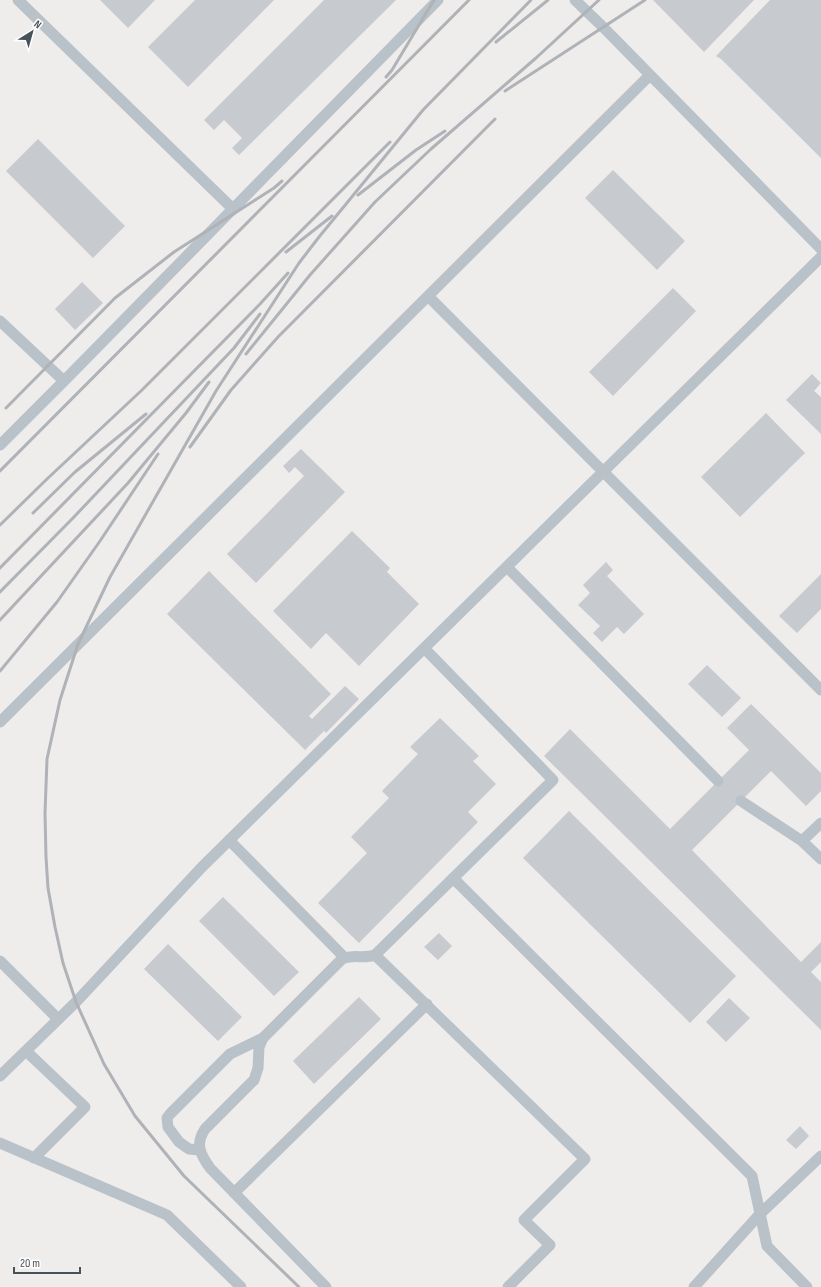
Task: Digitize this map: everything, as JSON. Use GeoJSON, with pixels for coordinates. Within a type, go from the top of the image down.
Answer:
{"type":"FeatureCollection","features":[{"type":"Feature","properties":{"kind":"lane"},"geometry":{"type":"LineString","coordinates":[[18,0],[233,209]]}},
{"type":"Feature","properties":{"kind":"lane"},"geometry":{"type":"LineString","coordinates":[[0,445],[438,0]]}},
{"type":"Feature","properties":{"kind":"lane"},"geometry":{"type":"LineString","coordinates":[[575,0],[821,249]]}},
{"type":"Feature","properties":{"kind":"lane"},"geometry":{"type":"LineString","coordinates":[[0,722],[650,75]]}},
{"type":"Feature","properties":{"kind":"lane"},"geometry":{"type":"LineString","coordinates":[[0,1076],[76,1002],[229,840],[821,257]]}},
{"type":"Feature","properties":{"kind":"lane"},"geometry":{"type":"LineString","coordinates":[[428,296],[821,690]]}},
{"type":"Feature","properties":{"kind":"lane"},"geometry":{"type":"LineString","coordinates":[[0,321],[64,381]]}},
{"type":"Feature","properties":{"kind":"lane"},"geometry":{"type":"LineString","coordinates":[[507,567],[718,781]]}},
{"type":"Feature","properties":{"kind":"lane"},"geometry":{"type":"LineString","coordinates":[[200,1150],[189,1149],[179,1142],[168,1128],[167,1118],[170,1114],[230,1054],[263,1038],[342,959],[350,956],[368,957],[375,955],[552,780],[424,648]]}},
{"type":"Feature","properties":{"kind":"lane"},"geometry":{"type":"LineString","coordinates":[[741,801],[802,841],[821,859]]}},
{"type":"Feature","properties":{"kind":"lane"},"geometry":{"type":"LineString","coordinates":[[802,841],[821,823]]}},
{"type":"Feature","properties":{"kind":"lane"},"geometry":{"type":"LineString","coordinates":[[229,840],[345,958]]}},
{"type":"Feature","properties":{"kind":"lane"},"geometry":{"type":"LineString","coordinates":[[452,878],[752,1176],[767,1246],[807,1287]]}},
{"type":"Feature","properties":{"kind":"lane"},"geometry":{"type":"LineString","coordinates":[[375,955],[585,1159],[524,1220],[550,1245],[508,1287]]}},
{"type":"Feature","properties":{"kind":"lane"},"geometry":{"type":"LineString","coordinates":[[0,961],[58,1019]]}},
{"type":"Feature","properties":{"kind":"lane"},"geometry":{"type":"LineString","coordinates":[[234,1193],[427,1004]]}},
{"type":"Feature","properties":{"kind":"lane"},"geometry":{"type":"LineString","coordinates":[[263,1038],[259,1047],[258,1068],[254,1080],[205,1129],[199,1143],[200,1150],[210,1168],[326,1287]]}},
{"type":"Feature","properties":{"kind":"lane"},"geometry":{"type":"LineString","coordinates":[[26,1051],[85,1107],[34,1158]]}},
{"type":"Feature","properties":{"kind":"lane"},"geometry":{"type":"LineString","coordinates":[[0,1143],[167,1215],[241,1287]]}},
{"type":"Feature","properties":{"kind":"lane"},"geometry":{"type":"LineString","coordinates":[[694,1287],[760,1214],[821,1156]]}},
{"type":"Feature","properties":{"kind":"building"},"geometry":{"type":"Polygon","coordinates":[[[100,0],[155,0],[128,28],[100,0]]]}},
{"type":"Feature","properties":{"kind":"building"},"geometry":{"type":"Polygon","coordinates":[[[195,0],[274,0],[188,87],[148,47],[195,0]]]}},
{"type":"Feature","properties":{"kind":"building"},"geometry":{"type":"Polygon","coordinates":[[[324,0],[396,0],[239,155],[232,148],[242,138],[224,120],[214,130],[204,120],[324,0]]]}},
{"type":"Feature","properties":{"kind":"building"},"geometry":{"type":"Polygon","coordinates":[[[653,0],[754,0],[704,52],[653,0]]]}},
{"type":"Feature","properties":{"kind":"building"},"geometry":{"type":"Polygon","coordinates":[[[770,0],[821,0],[821,158],[721,59],[716,56],[770,0]]]}},
{"type":"Feature","properties":{"kind":"building"},"geometry":{"type":"Polygon","coordinates":[[[38,139],[125,226],[93,258],[6,171],[38,139]]]}},
{"type":"Feature","properties":{"kind":"building"},"geometry":{"type":"Polygon","coordinates":[[[613,170],[685,241],[657,270],[585,198],[613,170]]]}},
{"type":"Feature","properties":{"kind":"building"},"geometry":{"type":"Polygon","coordinates":[[[82,282],[103,303],[75,330],[55,309],[82,282]]]}},
{"type":"Feature","properties":{"kind":"building"},"geometry":{"type":"Polygon","coordinates":[[[673,288],[696,311],[613,396],[589,372],[673,288]]]}},
{"type":"Feature","properties":{"kind":"building"},"geometry":{"type":"Polygon","coordinates":[[[812,374],[821,383],[814,391],[821,397],[821,434],[786,400],[812,374]]]}},
{"type":"Feature","properties":{"kind":"building"},"geometry":{"type":"Polygon","coordinates":[[[766,413],[805,453],[740,517],[701,477],[766,413]]]}},
{"type":"Feature","properties":{"kind":"building"},"geometry":{"type":"Polygon","coordinates":[[[301,449],[345,492],[256,583],[227,554],[304,476],[295,467],[289,473],[283,466],[301,449]]]}},
{"type":"Feature","properties":{"kind":"building"},"geometry":{"type":"Polygon","coordinates":[[[352,531],[390,568],[387,572],[419,604],[359,666],[326,633],[311,649],[273,611],[352,531]]]}},
{"type":"Feature","properties":{"kind":"building"},"geometry":{"type":"Polygon","coordinates":[[[606,562],[613,570],[607,576],[644,614],[624,634],[617,627],[602,642],[593,633],[600,626],[578,605],[590,593],[583,585],[606,562]]]}},
{"type":"Feature","properties":{"kind":"building"},"geometry":{"type":"Polygon","coordinates":[[[209,571],[331,694],[309,716],[312,719],[345,686],[359,699],[326,733],[324,731],[305,750],[167,614],[209,571]]]}},
{"type":"Feature","properties":{"kind":"building"},"geometry":{"type":"Polygon","coordinates":[[[821,574],[821,609],[797,633],[779,616],[821,574]]]}},
{"type":"Feature","properties":{"kind":"building"},"geometry":{"type":"Polygon","coordinates":[[[707,665],[741,698],[722,717],[688,684],[707,665]]]}},
{"type":"Feature","properties":{"kind":"building"},"geometry":{"type":"Polygon","coordinates":[[[751,704],[821,773],[821,791],[806,806],[771,771],[692,850],[801,962],[821,942],[821,962],[811,972],[821,982],[821,1030],[544,756],[570,729],[670,829],[749,750],[727,728],[751,704]]]}},
{"type":"Feature","properties":{"kind":"building"},"geometry":{"type":"Polygon","coordinates":[[[440,718],[479,756],[473,761],[496,784],[468,812],[478,822],[359,943],[318,903],[367,853],[351,837],[389,798],[382,791],[418,754],[410,747],[440,718]]]}},
{"type":"Feature","properties":{"kind":"building"},"geometry":{"type":"Polygon","coordinates":[[[569,811],[736,976],[690,1023],[523,858],[569,811]]]}},
{"type":"Feature","properties":{"kind":"building"},"geometry":{"type":"Polygon","coordinates":[[[223,897],[299,972],[274,996],[199,921],[223,897]]]}},
{"type":"Feature","properties":{"kind":"building"},"geometry":{"type":"Polygon","coordinates":[[[439,933],[452,946],[438,960],[424,947],[439,933]]]}},
{"type":"Feature","properties":{"kind":"building"},"geometry":{"type":"Polygon","coordinates":[[[168,944],[242,1017],[218,1041],[144,969],[168,944]]]}},
{"type":"Feature","properties":{"kind":"building"},"geometry":{"type":"Polygon","coordinates":[[[359,997],[381,1019],[314,1084],[293,1061],[359,997]]]}},
{"type":"Feature","properties":{"kind":"building"},"geometry":{"type":"Polygon","coordinates":[[[729,998],[750,1018],[726,1042],[706,1022],[729,998]]]}},
{"type":"Feature","properties":{"kind":"building"},"geometry":{"type":"Polygon","coordinates":[[[800,1126],[809,1136],[796,1149],[786,1140],[800,1126]]]}},
{"type":"Feature","properties":{"kind":"railway"},"geometry":{"type":"LineString","coordinates":[[386,77],[392,70],[434,0]]}},
{"type":"Feature","properties":{"kind":"railway"},"geometry":{"type":"LineString","coordinates":[[0,471],[469,0]]}},
{"type":"Feature","properties":{"kind":"railway"},"geometry":{"type":"LineString","coordinates":[[299,1287],[184,1176],[135,1116],[104,1064],[76,1002],[63,963],[55,927],[48,888],[46,857],[45,813],[47,759],[60,700],[78,644],[110,577],[216,391],[299,263],[319,237],[423,110],[531,0]]}},
{"type":"Feature","properties":{"kind":"railway"},"geometry":{"type":"LineString","coordinates":[[496,42],[548,0]]}},
{"type":"Feature","properties":{"kind":"railway"},"geometry":{"type":"LineString","coordinates":[[246,354],[310,275],[375,202],[431,149],[536,58],[599,0]]}},
{"type":"Feature","properties":{"kind":"railway"},"geometry":{"type":"LineString","coordinates":[[505,91],[645,0]]}},
{"type":"Feature","properties":{"kind":"railway"},"geometry":{"type":"LineString","coordinates":[[190,447],[231,390],[278,337],[495,119]]}},
{"type":"Feature","properties":{"kind":"railway"},"geometry":{"type":"LineString","coordinates":[[358,195],[416,150],[445,131]]}},
{"type":"Feature","properties":{"kind":"railway"},"geometry":{"type":"LineString","coordinates":[[0,525],[142,390],[390,142]]}},
{"type":"Feature","properties":{"kind":"railway"},"geometry":{"type":"LineString","coordinates":[[6,408],[115,298],[174,252],[274,188],[282,181]]}},
{"type":"Feature","properties":{"kind":"railway"},"geometry":{"type":"LineString","coordinates":[[286,252],[332,216]]}},
{"type":"Feature","properties":{"kind":"railway"},"geometry":{"type":"LineString","coordinates":[[0,568],[260,304],[288,273]]}},
{"type":"Feature","properties":{"kind":"railway"},"geometry":{"type":"LineString","coordinates":[[0,592],[73,518],[234,348],[260,314]]}},
{"type":"Feature","properties":{"kind":"railway"},"geometry":{"type":"LineString","coordinates":[[0,620],[128,483],[186,413],[209,382]]}},
{"type":"Feature","properties":{"kind":"railway"},"geometry":{"type":"LineString","coordinates":[[33,513],[75,472],[146,414]]}},
{"type":"Feature","properties":{"kind":"railway"},"geometry":{"type":"LineString","coordinates":[[0,671],[57,602],[158,454]]}}]}
